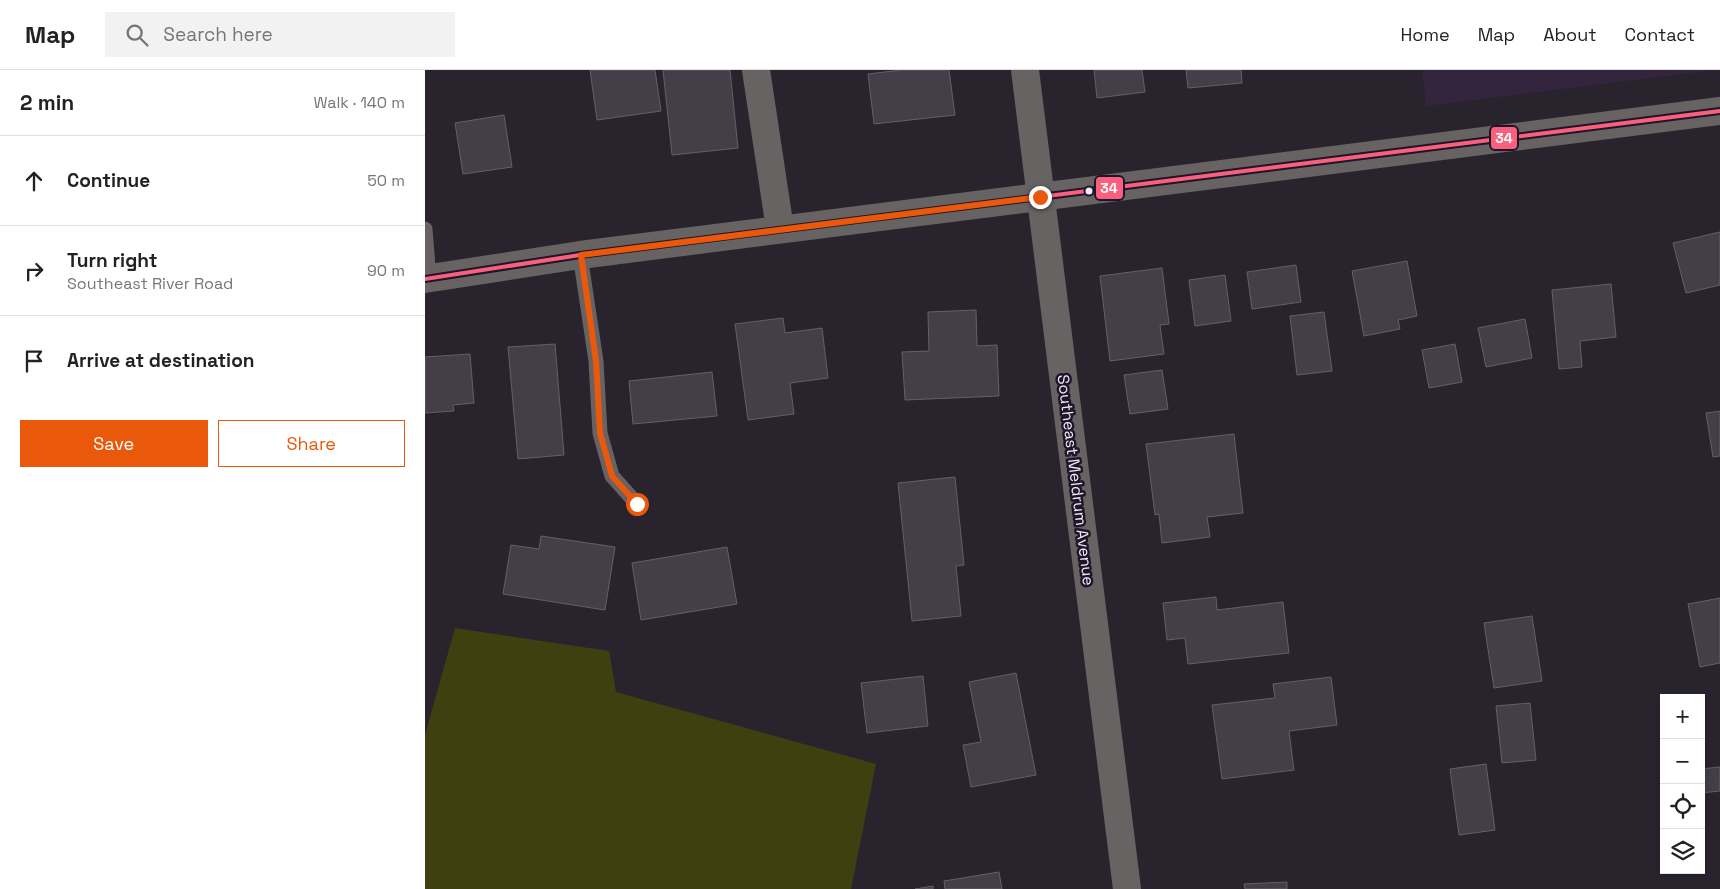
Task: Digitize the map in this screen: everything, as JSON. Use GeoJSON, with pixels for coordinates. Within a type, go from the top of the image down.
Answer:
{"type":"FeatureCollection","features":[{"type":"Feature","properties":{"kind":"street"},"geometry":{"type":"LineString","coordinates":[[756,70],[780,230]]}},
{"type":"Feature","properties":{"kind":"street","name":"Southeast Meldrum Avenue"},"geometry":{"type":"LineString","coordinates":[[1025,70],[1127,889]]}},
{"type":"Feature","properties":{"kind":"street"},"geometry":{"type":"LineString","coordinates":[[427,279],[581,255],[1720,111]]}},
{"type":"Feature","properties":{"kind":"lane"},"geometry":{"type":"LineString","coordinates":[[425,228],[427,279]]}},
{"type":"Feature","properties":{"kind":"lane"},"geometry":{"type":"LineString","coordinates":[[581,255],[596,361],[600,433],[612,476],[637,504]]}},
{"type":"Feature","properties":{"kind":"shaded area"},"geometry":{"type":"Polygon","coordinates":[[[1422,70],[1715,70],[1426,106],[1422,70]]]}},
{"type":"Feature","properties":{"kind":"shaded area"},"geometry":{"type":"Polygon","coordinates":[[[455,628],[609,651],[616,692],[876,764],[851,889],[425,889],[425,735],[455,628]]]}},
{"type":"Feature","properties":{"kind":"building"},"geometry":{"type":"Polygon","coordinates":[[[590,70],[655,70],[661,111],[597,120],[590,70]]]}},
{"type":"Feature","properties":{"kind":"building"},"geometry":{"type":"Polygon","coordinates":[[[663,70],[730,70],[738,148],[672,155],[663,70]]]}},
{"type":"Feature","properties":{"kind":"building"},"geometry":{"type":"Polygon","coordinates":[[[901,70],[949,70],[955,115],[874,124],[868,74],[901,70]]]}},
{"type":"Feature","properties":{"kind":"building"},"geometry":{"type":"Polygon","coordinates":[[[1094,70],[1142,70],[1145,92],[1097,98],[1094,70]]]}},
{"type":"Feature","properties":{"kind":"building"},"geometry":{"type":"Polygon","coordinates":[[[1186,70],[1241,70],[1242,83],[1188,88],[1186,70]]]}},
{"type":"Feature","properties":{"kind":"building"},"geometry":{"type":"Polygon","coordinates":[[[504,115],[512,167],[463,174],[455,123],[504,115]]]}},
{"type":"Feature","properties":{"kind":"building"},"geometry":{"type":"Polygon","coordinates":[[[1720,232],[1720,285],[1686,293],[1673,243],[1720,232]]]}},
{"type":"Feature","properties":{"kind":"building"},"geometry":{"type":"Polygon","coordinates":[[[1407,261],[1417,316],[1398,320],[1400,329],[1364,336],[1352,271],[1407,261]]]}},
{"type":"Feature","properties":{"kind":"building"},"geometry":{"type":"Polygon","coordinates":[[[1296,265],[1301,302],[1252,309],[1247,272],[1296,265]]]}},
{"type":"Feature","properties":{"kind":"building"},"geometry":{"type":"Polygon","coordinates":[[[1162,268],[1169,324],[1160,325],[1164,354],[1110,361],[1100,276],[1162,268]]]}},
{"type":"Feature","properties":{"kind":"building"},"geometry":{"type":"Polygon","coordinates":[[[1225,275],[1231,321],[1195,326],[1189,280],[1225,275]]]}},
{"type":"Feature","properties":{"kind":"building"},"geometry":{"type":"Polygon","coordinates":[[[1611,284],[1616,337],[1580,341],[1582,367],[1559,369],[1552,290],[1611,284]]]}},
{"type":"Feature","properties":{"kind":"building"},"geometry":{"type":"Polygon","coordinates":[[[976,310],[977,346],[997,345],[999,396],[905,400],[902,352],[929,351],[928,312],[976,310]]]}},
{"type":"Feature","properties":{"kind":"building"},"geometry":{"type":"Polygon","coordinates":[[[1324,312],[1332,371],[1297,375],[1290,316],[1324,312]]]}},
{"type":"Feature","properties":{"kind":"building"},"geometry":{"type":"Polygon","coordinates":[[[783,318],[785,333],[822,328],[828,378],[790,383],[794,414],[748,420],[735,324],[783,318]]]}},
{"type":"Feature","properties":{"kind":"building"},"geometry":{"type":"Polygon","coordinates":[[[1525,319],[1532,358],[1486,367],[1478,328],[1525,319]]]}},
{"type":"Feature","properties":{"kind":"building"},"geometry":{"type":"Polygon","coordinates":[[[555,344],[564,455],[518,459],[508,347],[555,344]]]}},
{"type":"Feature","properties":{"kind":"building"},"geometry":{"type":"Polygon","coordinates":[[[1455,344],[1462,382],[1429,388],[1422,350],[1455,344]]]}},
{"type":"Feature","properties":{"kind":"building"},"geometry":{"type":"Polygon","coordinates":[[[470,354],[474,403],[453,405],[454,411],[425,413],[425,357],[470,354]]]}},
{"type":"Feature","properties":{"kind":"building"},"geometry":{"type":"Polygon","coordinates":[[[1162,370],[1168,409],[1130,414],[1124,375],[1162,370]]]}},
{"type":"Feature","properties":{"kind":"building"},"geometry":{"type":"Polygon","coordinates":[[[712,372],[717,416],[633,424],[629,381],[712,372]]]}},
{"type":"Feature","properties":{"kind":"building"},"geometry":{"type":"Polygon","coordinates":[[[1720,411],[1720,456],[1713,457],[1706,413],[1720,411]]]}},
{"type":"Feature","properties":{"kind":"building"},"geometry":{"type":"Polygon","coordinates":[[[1234,434],[1243,513],[1207,517],[1210,537],[1162,543],[1159,514],[1155,515],[1146,444],[1234,434]]]}},
{"type":"Feature","properties":{"kind":"building"},"geometry":{"type":"Polygon","coordinates":[[[955,477],[964,565],[956,566],[961,616],[912,621],[898,483],[955,477]]]}},
{"type":"Feature","properties":{"kind":"building"},"geometry":{"type":"Polygon","coordinates":[[[541,536],[615,547],[605,610],[503,594],[511,545],[539,549],[541,536]]]}},
{"type":"Feature","properties":{"kind":"building"},"geometry":{"type":"Polygon","coordinates":[[[727,547],[737,604],[641,620],[632,563],[727,547]]]}},
{"type":"Feature","properties":{"kind":"building"},"geometry":{"type":"Polygon","coordinates":[[[1216,597],[1217,610],[1283,602],[1289,653],[1188,664],[1185,638],[1167,640],[1163,603],[1216,597]]]}},
{"type":"Feature","properties":{"kind":"building"},"geometry":{"type":"Polygon","coordinates":[[[1720,598],[1720,663],[1700,667],[1688,604],[1720,598]]]}},
{"type":"Feature","properties":{"kind":"building"},"geometry":{"type":"Polygon","coordinates":[[[1532,616],[1542,681],[1494,688],[1484,623],[1532,616]]]}},
{"type":"Feature","properties":{"kind":"building"},"geometry":{"type":"Polygon","coordinates":[[[1016,673],[1036,775],[971,787],[963,745],[981,742],[969,682],[1016,673]]]}},
{"type":"Feature","properties":{"kind":"building"},"geometry":{"type":"Polygon","coordinates":[[[923,676],[928,726],[867,733],[861,683],[923,676]]]}},
{"type":"Feature","properties":{"kind":"building"},"geometry":{"type":"Polygon","coordinates":[[[1331,677],[1337,725],[1289,731],[1294,770],[1222,779],[1212,705],[1275,698],[1273,684],[1331,677]]]}},
{"type":"Feature","properties":{"kind":"building"},"geometry":{"type":"Polygon","coordinates":[[[1530,703],[1536,760],[1502,763],[1496,706],[1530,703]]]}},
{"type":"Feature","properties":{"kind":"building"},"geometry":{"type":"Polygon","coordinates":[[[1486,764],[1495,830],[1459,835],[1450,769],[1486,764]]]}},
{"type":"Feature","properties":{"kind":"building"},"geometry":{"type":"Polygon","coordinates":[[[1720,767],[1720,791],[1705,793],[1705,769],[1720,767]]]}},
{"type":"Feature","properties":{"kind":"building"},"geometry":{"type":"Polygon","coordinates":[[[999,872],[1002,889],[945,889],[944,881],[999,872]]]}},
{"type":"Feature","properties":{"kind":"building"},"geometry":{"type":"Polygon","coordinates":[[[1287,882],[1287,889],[1245,889],[1244,884],[1287,882]]]}},
{"type":"Feature","properties":{"kind":"building"},"geometry":{"type":"Polygon","coordinates":[[[933,886],[933,889],[915,889],[933,886]]]}},
{"type":"Feature","properties":{"kind":"transit line","name":"34"},"geometry":{"type":"LineString","coordinates":[[425,279],[580,255],[1720,111]]}},
{"type":"Feature","properties":{"kind":"route"},"geometry":{"type":"LineString","coordinates":[[637,504],[612,476],[600,433],[596,361],[581,255],[1040,197]]}}]}
